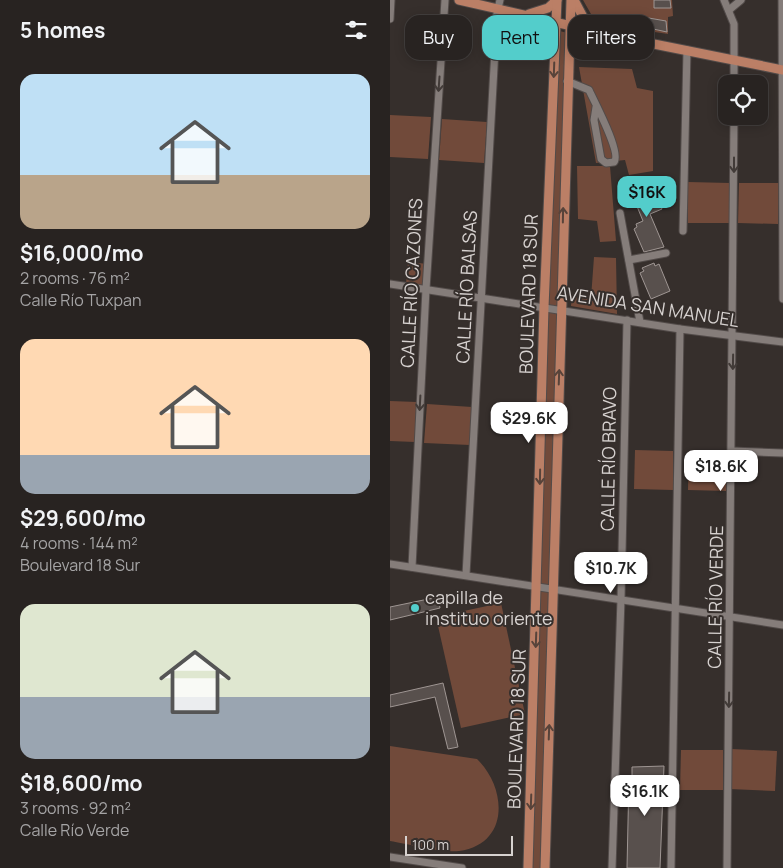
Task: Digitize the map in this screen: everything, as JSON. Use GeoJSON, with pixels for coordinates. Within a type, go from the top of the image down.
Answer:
{"type":"FeatureCollection","features":[{"type":"Feature","properties":{"kind":"main road"},"geometry":{"type":"LineString","coordinates":[[459,0],[499,4],[526,15],[548,8],[557,0]]}},
{"type":"Feature","properties":{"kind":"main road","name":"BOULEVARD 18 SUR"},"geometry":{"type":"LineString","coordinates":[[556,15],[557,0]]}},
{"type":"Feature","properties":{"kind":"main road"},"geometry":{"type":"LineString","coordinates":[[572,0],[581,15]]}},
{"type":"Feature","properties":{"kind":"main road","name":"BOULEVARD 18 SUR"},"geometry":{"type":"LineString","coordinates":[[570,15],[572,0]]}},
{"type":"Feature","properties":{"kind":"main road"},"geometry":{"type":"LineString","coordinates":[[654,43],[783,70]]}},
{"type":"Feature","properties":{"kind":"main road","name":"BOULEVARD 18 SUR"},"geometry":{"type":"LineString","coordinates":[[545,868],[568,53]]}},
{"type":"Feature","properties":{"kind":"main road","name":"BOULEVARD 18 SUR"},"geometry":{"type":"LineString","coordinates":[[528,868],[538,587],[544,307],[554,60]]}},
{"type":"Feature","properties":{"kind":"main road"},"geometry":{"type":"LineString","coordinates":[[549,186],[564,187]]}},
{"type":"Feature","properties":{"kind":"main road"},"geometry":{"type":"LineString","coordinates":[[548,232],[563,233]]}},
{"type":"Feature","properties":{"kind":"main road"},"geometry":{"type":"LineString","coordinates":[[546,267],[562,267]]}},
{"type":"Feature","properties":{"kind":"street"},"geometry":{"type":"LineString","coordinates":[[390,19],[391,0]]}},
{"type":"Feature","properties":{"kind":"street","name":"CALLE RÍO CAZONES"},"geometry":{"type":"LineString","coordinates":[[412,567],[426,289],[445,0]]}},
{"type":"Feature","properties":{"kind":"street"},"geometry":{"type":"LineString","coordinates":[[724,0],[734,24],[734,75]]}},
{"type":"Feature","properties":{"kind":"street"},"geometry":{"type":"LineString","coordinates":[[729,10],[741,0]]}},
{"type":"Feature","properties":{"kind":"street"},"geometry":{"type":"LineString","coordinates":[[778,0],[782,8]]}},
{"type":"Feature","properties":{"kind":"street"},"geometry":{"type":"LineString","coordinates":[[782,0],[783,299]]}},
{"type":"Feature","properties":{"kind":"street","name":"CALLE RÍO BALSAS"},"geometry":{"type":"LineString","coordinates":[[466,575],[499,4]]}},
{"type":"Feature","properties":{"kind":"street"},"geometry":{"type":"LineString","coordinates":[[683,231],[687,50]]}},
{"type":"Feature","properties":{"kind":"street"},"geometry":{"type":"LineString","coordinates":[[567,82],[586,88],[596,107],[616,154],[614,162],[606,163],[601,159],[594,120],[596,107]]}},
{"type":"Feature","properties":{"kind":"street","name":"CALLE RÍO VERDE"},"geometry":{"type":"LineString","coordinates":[[728,868],[734,125]]}},
{"type":"Feature","properties":{"kind":"street"},"geometry":{"type":"LineString","coordinates":[[620,214],[640,322]]}},
{"type":"Feature","properties":{"kind":"street"},"geometry":{"type":"LineString","coordinates":[[629,260],[666,253]]}},
{"type":"Feature","properties":{"kind":"street","name":"AVENIDA SAN MANUEL"},"geometry":{"type":"LineString","coordinates":[[390,284],[680,329],[783,342]]}},
{"type":"Feature","properties":{"kind":"street","name":"CALLE RÍO BRAVO"},"geometry":{"type":"LineString","coordinates":[[612,868],[622,599],[627,320]]}},
{"type":"Feature","properties":{"kind":"street"},"geometry":{"type":"LineString","coordinates":[[670,868],[680,329]]}},
{"type":"Feature","properties":{"kind":"street"},"geometry":{"type":"LineString","coordinates":[[732,451],[783,453]]}},
{"type":"Feature","properties":{"kind":"street"},"geometry":{"type":"LineString","coordinates":[[390,564],[783,625]]}},
{"type":"Feature","properties":{"kind":"street"},"geometry":{"type":"LineString","coordinates":[[390,857],[410,864],[462,868]]}},
{"type":"Feature","properties":{"kind":"shaded area"},"geometry":{"type":"Polygon","coordinates":[[[583,0],[672,0],[673,16],[668,17],[668,34],[654,32],[654,15],[591,14],[583,0]]]}},
{"type":"Feature","properties":{"kind":"shaded area"},"geometry":{"type":"Polygon","coordinates":[[[558,31],[568,33],[545,868],[528,868],[554,60],[558,60],[558,31]]]}},
{"type":"Feature","properties":{"kind":"shaded area"},"geometry":{"type":"Polygon","coordinates":[[[579,67],[632,69],[637,88],[653,91],[653,171],[629,175],[625,160],[596,163],[579,67]]]}},
{"type":"Feature","properties":{"kind":"shaded area"},"geometry":{"type":"Polygon","coordinates":[[[390,115],[431,117],[428,159],[390,157],[390,115]]]}},
{"type":"Feature","properties":{"kind":"shaded area"},"geometry":{"type":"Polygon","coordinates":[[[442,119],[487,122],[484,163],[439,160],[442,119]]]}},
{"type":"Feature","properties":{"kind":"shaded area"},"geometry":{"type":"Polygon","coordinates":[[[577,166],[610,166],[616,241],[600,242],[597,221],[578,219],[577,166]]]}},
{"type":"Feature","properties":{"kind":"shaded area"},"geometry":{"type":"Polygon","coordinates":[[[688,182],[730,183],[730,223],[688,223],[688,182]]]}},
{"type":"Feature","properties":{"kind":"shaded area"},"geometry":{"type":"Polygon","coordinates":[[[739,183],[779,183],[778,224],[738,223],[739,183]]]}},
{"type":"Feature","properties":{"kind":"shaded area"},"geometry":{"type":"Polygon","coordinates":[[[594,257],[616,258],[617,314],[571,306],[572,295],[591,298],[594,257]]]}},
{"type":"Feature","properties":{"kind":"shaded area"},"geometry":{"type":"Polygon","coordinates":[[[408,262],[428,264],[426,286],[406,284],[408,262]]]}},
{"type":"Feature","properties":{"kind":"shaded area"},"geometry":{"type":"Polygon","coordinates":[[[390,401],[417,402],[415,442],[390,441],[390,401]]]}},
{"type":"Feature","properties":{"kind":"shaded area"},"geometry":{"type":"Polygon","coordinates":[[[427,404],[472,407],[470,445],[424,443],[427,404]]]}},
{"type":"Feature","properties":{"kind":"shaded area"},"geometry":{"type":"Polygon","coordinates":[[[635,450],[673,451],[673,490],[634,489],[635,450]]]}},
{"type":"Feature","properties":{"kind":"shaded area"},"geometry":{"type":"Polygon","coordinates":[[[689,451],[728,452],[727,491],[688,490],[689,451]]]}},
{"type":"Feature","properties":{"kind":"shaded area"},"geometry":{"type":"Polygon","coordinates":[[[501,603],[525,714],[461,728],[436,617],[501,603]]]}},
{"type":"Feature","properties":{"kind":"shaded area"},"geometry":{"type":"Polygon","coordinates":[[[390,746],[477,759],[487,771],[498,799],[498,813],[495,826],[488,838],[476,846],[459,851],[435,850],[390,841],[390,746]]]}},
{"type":"Feature","properties":{"kind":"shaded area"},"geometry":{"type":"Polygon","coordinates":[[[731,749],[777,751],[775,791],[729,789],[731,749]]]}},
{"type":"Feature","properties":{"kind":"shaded area"},"geometry":{"type":"Polygon","coordinates":[[[681,750],[723,750],[723,790],[680,790],[681,750]]]}},
{"type":"Feature","properties":{"kind":"building"},"geometry":{"type":"Polygon","coordinates":[[[654,0],[670,0],[671,8],[654,8],[654,0]]]}},
{"type":"Feature","properties":{"kind":"building"},"geometry":{"type":"Polygon","coordinates":[[[654,19],[666,21],[667,32],[654,29],[654,19]]]}},
{"type":"Feature","properties":{"kind":"building"},"geometry":{"type":"Polygon","coordinates":[[[646,184],[648,187],[652,185],[662,209],[650,214],[664,247],[644,252],[634,229],[637,227],[636,224],[643,221],[632,194],[636,193],[635,189],[646,184]]]}},
{"type":"Feature","properties":{"kind":"building"},"geometry":{"type":"Polygon","coordinates":[[[654,263],[655,266],[659,264],[670,291],[651,299],[640,273],[644,271],[642,268],[654,263]]]}},
{"type":"Feature","properties":{"kind":"building","name":"capilla de instituo oriente"},"geometry":{"type":"Polygon","coordinates":[[[438,597],[440,608],[390,620],[390,607],[438,597]]]}},
{"type":"Feature","properties":{"kind":"building"},"geometry":{"type":"Polygon","coordinates":[[[443,683],[458,747],[448,749],[435,697],[390,707],[390,695],[443,683]]]}},
{"type":"Feature","properties":{"kind":"building"},"geometry":{"type":"Polygon","coordinates":[[[664,766],[660,868],[627,868],[629,777],[632,777],[632,767],[664,766]]]}},
{"type":"Feature","properties":{"kind":"place","name":"capilla de instituo oriente"},"geometry":{"type":"Point","coordinates":[415,608]}}]}
